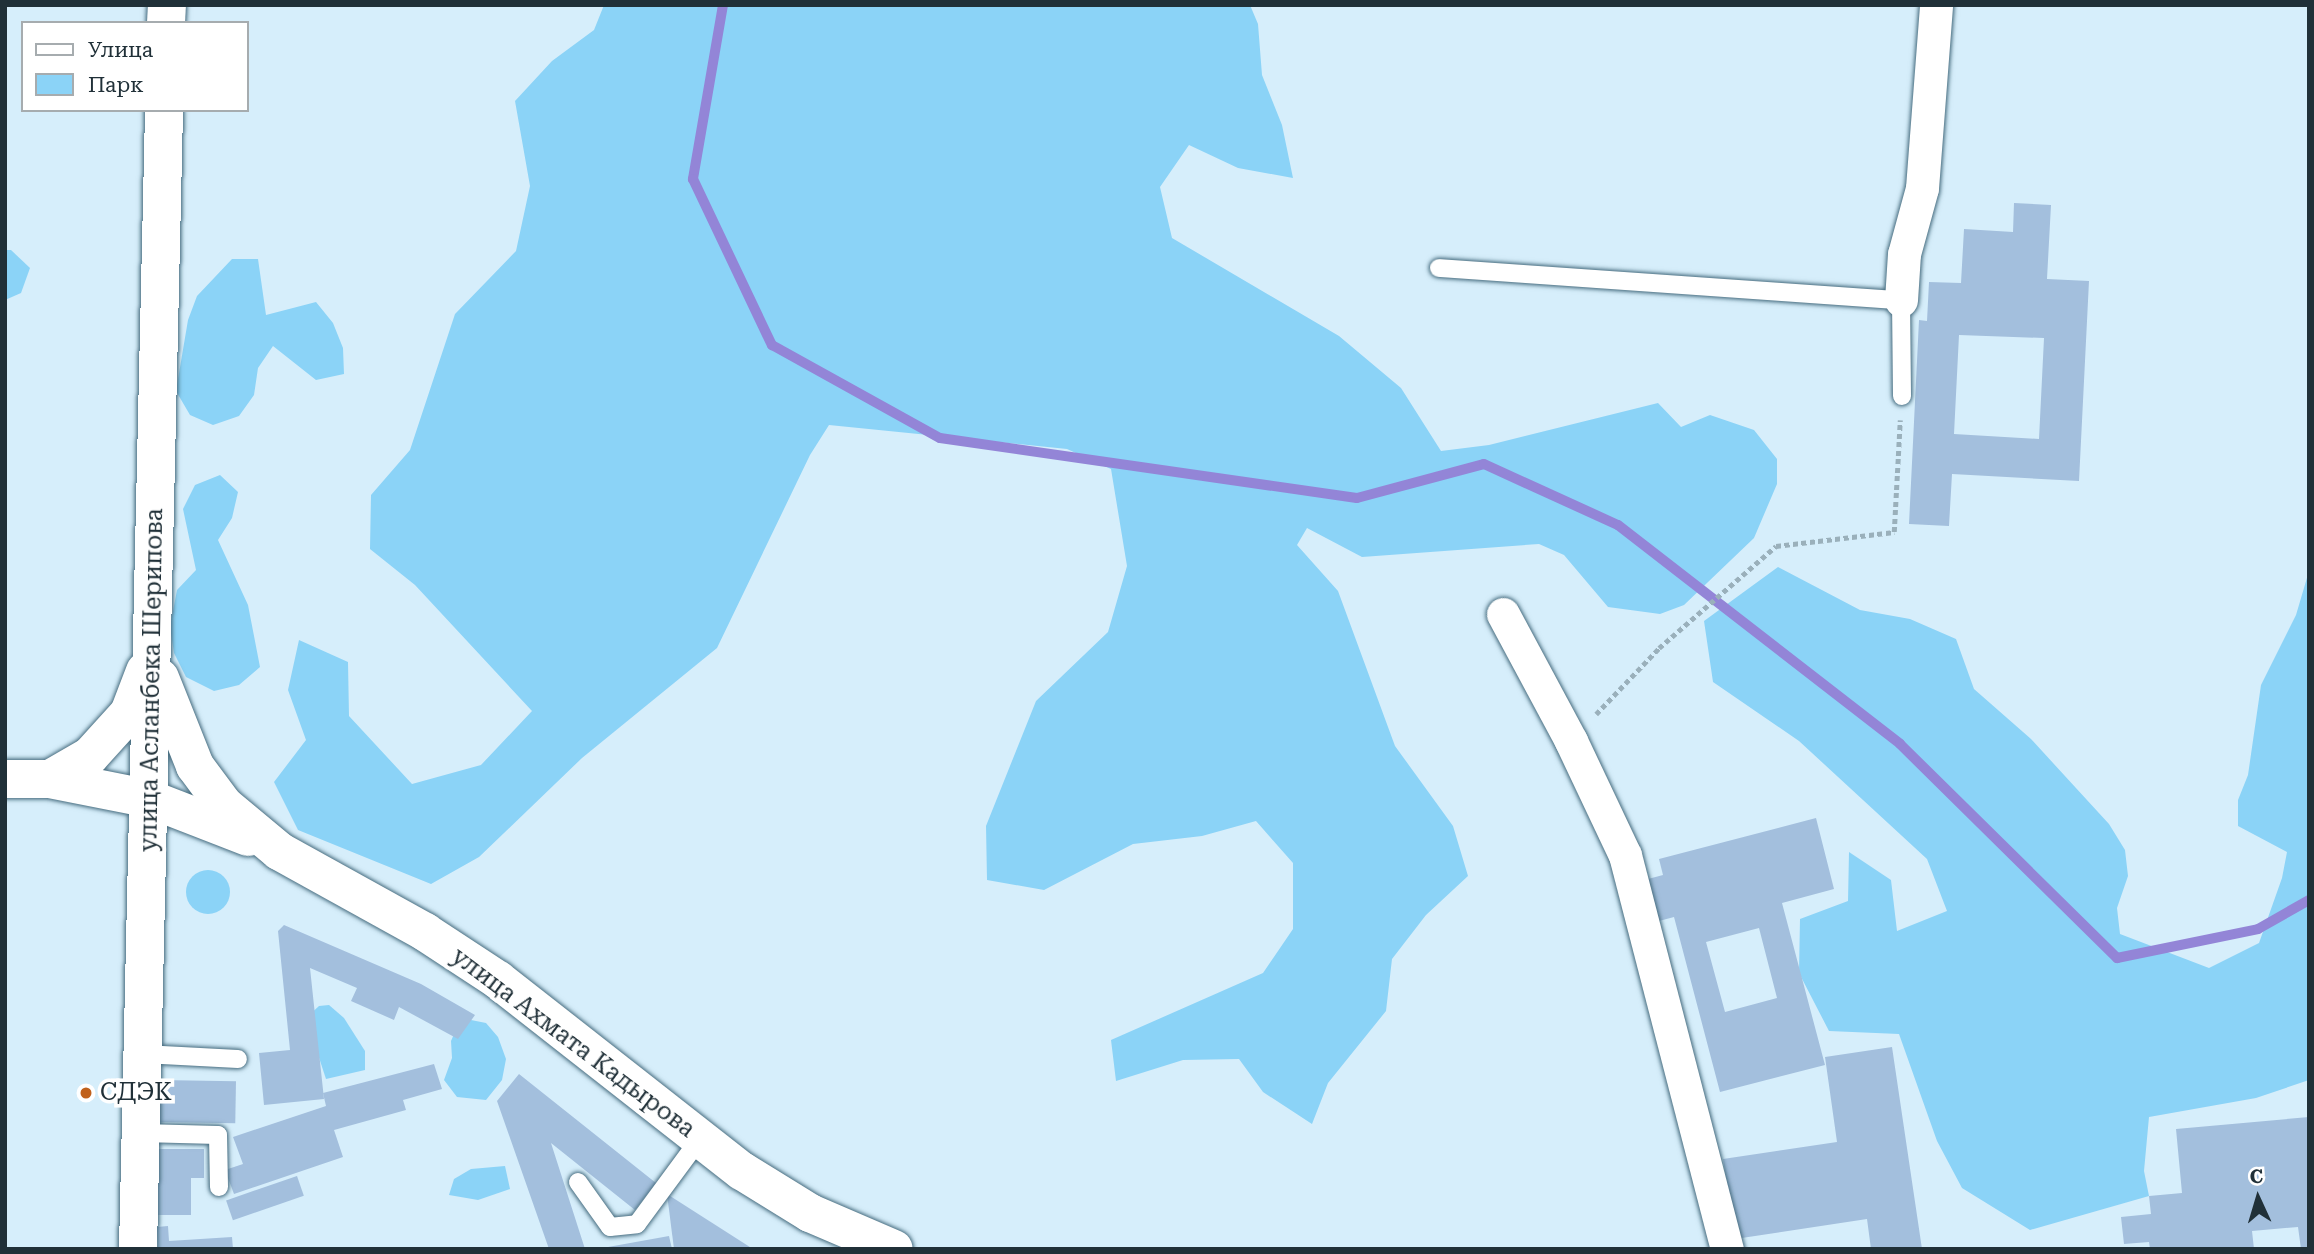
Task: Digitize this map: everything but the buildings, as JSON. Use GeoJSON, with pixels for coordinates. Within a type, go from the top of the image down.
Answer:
{"type":"FeatureCollection","features":[{"type":"Feature","properties":{"kind":"street"},"geometry":{"type":"LineString","coordinates":[[1901,300],[1905,254],[1922,188],[1936,5]]}},
{"type":"Feature","properties":{"kind":"street","name":"улица Асланбека Шерипова"},"geometry":{"type":"LineString","coordinates":[[138,1249],[164,112]]}},
{"type":"Feature","properties":{"kind":"street"},"geometry":{"type":"LineString","coordinates":[[1503,614],[1571,741],[1625,855],[1727,1249]]}},
{"type":"Feature","properties":{"kind":"street"},"geometry":{"type":"LineString","coordinates":[[50,779],[90,756],[130,713],[152,653]]}},
{"type":"Feature","properties":{"kind":"street","name":"улица Ахмата Кадырова"},"geometry":{"type":"LineString","coordinates":[[152,653],[172,716],[195,766],[224,805],[279,851],[413,925],[498,979],[699,1140],[810,1213],[894,1249]]}},
{"type":"Feature","properties":{"kind":"street"},"geometry":{"type":"LineString","coordinates":[[5,779],[50,779],[150,799],[279,851]]}},
{"type":"Feature","properties":{"kind":"lane"},"geometry":{"type":"LineString","coordinates":[[1438,268],[1901,300],[1902,396]]}},
{"type":"Feature","properties":{"kind":"lane"},"geometry":{"type":"LineString","coordinates":[[143,1054],[238,1059]]}},
{"type":"Feature","properties":{"kind":"lane"},"geometry":{"type":"LineString","coordinates":[[141,1133],[218,1135],[219,1188]]}},
{"type":"Feature","properties":{"kind":"lane"},"geometry":{"type":"LineString","coordinates":[[578,1182],[610,1227],[637,1224],[699,1140]]}},
{"type":"Feature","properties":{"kind":"path"},"geometry":{"type":"LineString","coordinates":[[1571,741],[1658,648],[1776,546],[1894,532],[1902,396]]}},
{"type":"Feature","properties":{"kind":"green space"},"geometry":{"type":"Polygon","coordinates":[[[604,5],[1250,5],[1258,24],[1262,75],[1282,125],[1293,178],[1238,168],[1189,145],[1160,187],[1172,238],[1339,336],[1401,388],[1441,451],[1489,445],[1658,403],[1681,427],[1710,415],[1754,430],[1777,459],[1777,484],[1754,538],[1684,605],[1660,614],[1608,607],[1564,555],[1539,544],[1362,557],[1307,528],[1297,545],[1338,591],[1395,746],[1453,826],[1468,876],[1426,915],[1392,959],[1386,1011],[1328,1083],[1312,1124],[1263,1092],[1239,1059],[1183,1060],[1116,1081],[1111,1040],[1263,973],[1293,929],[1293,863],[1256,821],[1202,836],[1133,844],[1044,890],[987,880],[986,826],[1036,701],[1108,632],[1127,566],[1111,469],[1067,449],[829,425],[810,455],[717,648],[582,758],[479,857],[431,884],[298,830],[274,782],[306,740],[288,690],[299,640],[348,662],[349,716],[412,784],[481,765],[532,711],[415,585],[370,549],[371,495],[410,450],[455,314],[516,251],[530,186],[515,101],[552,61],[594,30],[604,5]]]}},
{"type":"Feature","properties":{"kind":"green space"},"geometry":{"type":"Polygon","coordinates":[[[5,250],[11,250],[30,268],[21,293],[5,300],[5,250]]]}},
{"type":"Feature","properties":{"kind":"green space"},"geometry":{"type":"Polygon","coordinates":[[[232,259],[258,259],[266,315],[316,302],[333,323],[343,348],[344,374],[316,380],[273,346],[258,368],[254,395],[239,416],[213,425],[190,415],[176,391],[188,320],[197,296],[232,259]]]}},
{"type":"Feature","properties":{"kind":"green space"},"geometry":{"type":"Polygon","coordinates":[[[220,475],[238,492],[232,518],[218,540],[248,605],[260,667],[239,685],[214,691],[186,677],[174,653],[170,627],[177,590],[196,570],[183,509],[195,485],[220,475]]]}},
{"type":"Feature","properties":{"kind":"green space"},"geometry":{"type":"Polygon","coordinates":[[[1778,567],[1860,610],[1910,619],[1956,639],[1974,689],[2031,739],[2109,824],[2125,850],[2128,876],[2117,908],[2120,934],[2209,968],[2259,943],[2282,878],[2287,852],[2238,826],[2238,800],[2248,775],[2261,685],[2296,615],[2309,571],[2309,1080],[2256,1098],[2149,1117],[2144,1171],[2149,1196],[2030,1230],[1962,1188],[1937,1141],[1899,1034],[1829,1031],[1799,973],[1800,919],[1848,901],[1849,852],[1891,880],[1897,931],[1947,911],[1927,859],[1799,741],[1713,682],[1704,621],[1778,567]]]}},
{"type":"Feature","properties":{"kind":"green space"},"geometry":{"type":"Polygon","coordinates":[[[208,870],[224,876],[230,892],[224,908],[208,914],[192,908],[186,892],[192,876],[208,870]]]}},
{"type":"Feature","properties":{"kind":"green space"},"geometry":{"type":"Polygon","coordinates":[[[329,1005],[344,1018],[365,1051],[365,1070],[326,1079],[306,1018],[319,1006],[329,1005]]]}},
{"type":"Feature","properties":{"kind":"green space"},"geometry":{"type":"Polygon","coordinates":[[[461,1018],[486,1023],[498,1037],[506,1059],[502,1080],[486,1100],[457,1097],[444,1080],[452,1058],[451,1041],[461,1018]]]}},
{"type":"Feature","properties":{"kind":"green space"},"geometry":{"type":"Polygon","coordinates":[[[505,1166],[510,1189],[478,1200],[449,1195],[454,1179],[471,1169],[505,1166]]]}},
{"type":"Feature","properties":{"kind":"waterway"},"geometry":{"type":"LineString","coordinates":[[723,5],[693,179],[772,345],[940,438],[1357,498],[1484,464],[1618,525],[1900,744],[2117,958],[2258,929],[2309,900]]}},
{"type":"Feature","properties":{"kind":"place","name":"СДЭК"},"geometry":{"type":"Point","coordinates":[86,1093]}}]}
